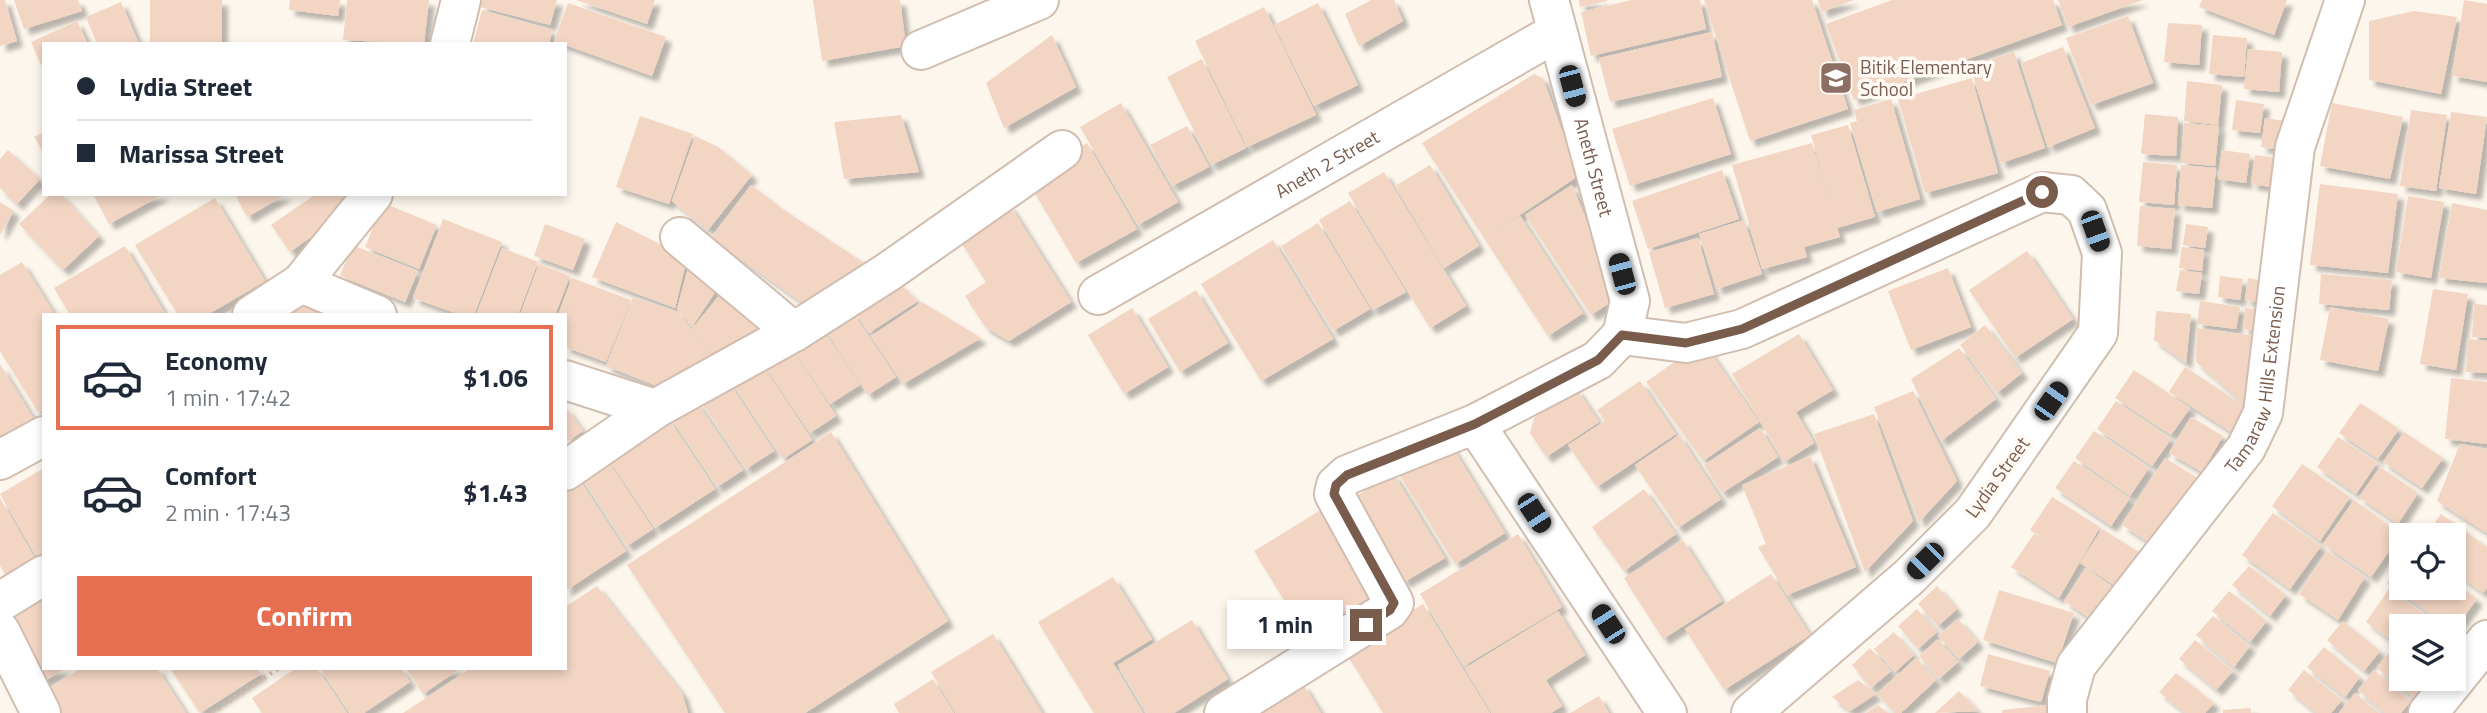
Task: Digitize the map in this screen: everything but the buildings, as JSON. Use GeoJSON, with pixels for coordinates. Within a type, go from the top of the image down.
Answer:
{"type":"FeatureCollection","features":[{"type":"Feature","properties":{"kind":"street"},"geometry":{"type":"LineString","coordinates":[[450,42],[461,0]]}},
{"type":"Feature","properties":{"kind":"street"},"geometry":{"type":"LineString","coordinates":[[921,50],[1039,0]]}},
{"type":"Feature","properties":{"kind":"street","name":"Tamaraw Hills Extension"},"geometry":{"type":"LineString","coordinates":[[2067,713],[2067,699],[2076,666],[2246,448],[2263,413],[2295,147],[2345,0]]}},
{"type":"Feature","properties":{"kind":"street","name":"Aneth 2 Street"},"geometry":{"type":"LineString","coordinates":[[1098,295],[1553,16]]}},
{"type":"Feature","properties":{"kind":"street","name":"Aneth Street"},"geometry":{"type":"LineString","coordinates":[[1553,16],[1630,301],[1622,335]]}},
{"type":"Feature","properties":{"kind":"street"},"geometry":{"type":"LineString","coordinates":[[567,470],[655,409],[794,332],[888,272],[1062,150]]}},
{"type":"Feature","properties":{"kind":"street","name":"Lydia Street"},"geometry":{"type":"LineString","coordinates":[[1622,335],[1686,343],[1742,329],[2042,192],[2071,195],[2087,210],[2102,253],[2098,333],[1973,513],[1909,578],[1751,713]]}},
{"type":"Feature","properties":{"kind":"street"},"geometry":{"type":"LineString","coordinates":[[255,313],[301,283],[371,196]]}},
{"type":"Feature","properties":{"kind":"street"},"geometry":{"type":"LineString","coordinates":[[680,237],[794,332]]}},
{"type":"Feature","properties":{"kind":"street"},"geometry":{"type":"LineString","coordinates":[[301,283],[372,313]]}},
{"type":"Feature","properties":{"kind":"street"},"geometry":{"type":"LineString","coordinates":[[1224,713],[1390,610],[1394,603],[1334,494],[1336,485],[1347,475],[1475,424],[1598,360],[1622,335]]}},
{"type":"Feature","properties":{"kind":"street"},"geometry":{"type":"LineString","coordinates":[[567,381],[655,409]]}},
{"type":"Feature","properties":{"kind":"street"},"geometry":{"type":"LineString","coordinates":[[1475,424],[1667,713]]}},
{"type":"Feature","properties":{"kind":"street"},"geometry":{"type":"LineString","coordinates":[[0,460],[42,437]]}},
{"type":"Feature","properties":{"kind":"street"},"geometry":{"type":"LineString","coordinates":[[0,602],[42,576]]}},
{"type":"Feature","properties":{"kind":"street"},"geometry":{"type":"LineString","coordinates":[[0,631],[41,713]]}},
{"type":"Feature","properties":{"kind":"street"},"geometry":{"type":"LineString","coordinates":[[2428,713],[2487,640]]}},
{"type":"Feature","properties":{"kind":"path"},"geometry":{"type":"LineString","coordinates":[[212,713],[276,670]]}},
{"type":"Feature","properties":{"kind":"place","name":"Bitik Elementary School"},"geometry":{"type":"Point","coordinates":[1836,78]}},
{"type":"Feature","properties":{"kind":"route"},"geometry":{"type":"LineString","coordinates":[[1366,625],[1390,610],[1394,603],[1392,594],[1334,494],[1336,485],[1347,475],[1475,424],[1598,360],[1622,335],[1686,343],[1742,329],[2042,192]]}}]}
